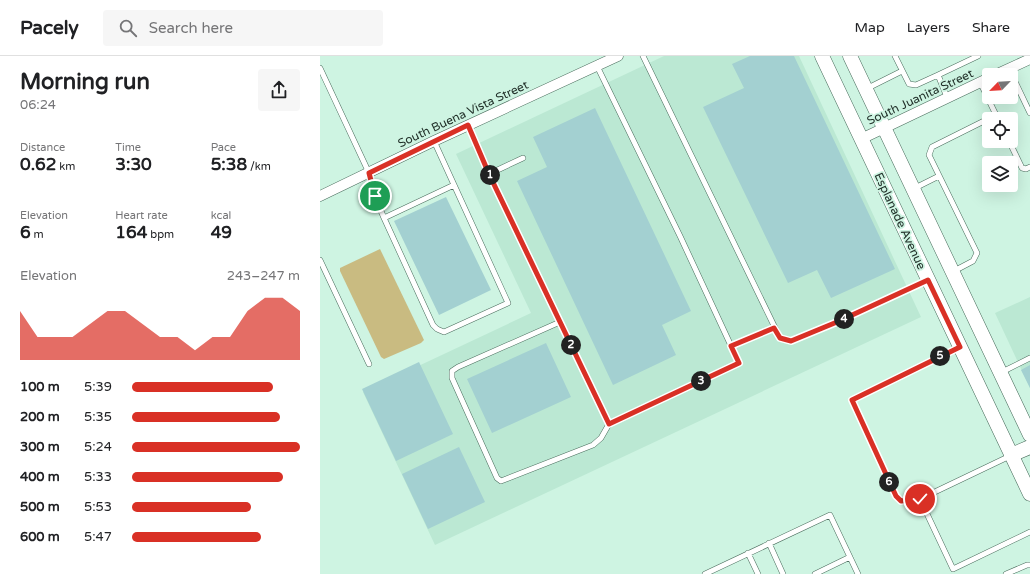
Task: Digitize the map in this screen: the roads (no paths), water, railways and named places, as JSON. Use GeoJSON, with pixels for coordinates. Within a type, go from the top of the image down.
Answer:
{"type":"FeatureCollection","features":[{"type":"Feature","properties":{"kind":"main road","name":"Esplanade Avenue"},"geometry":{"type":"LineString","coordinates":[[822,56],[1030,494]]}},
{"type":"Feature","properties":{"kind":"main road"},"geometry":{"type":"LineString","coordinates":[[850,56],[1030,435]]}},
{"type":"Feature","properties":{"kind":"main road"},"geometry":{"type":"LineString","coordinates":[[1011,455],[1030,447]]}},
{"type":"Feature","properties":{"kind":"street","name":"South Buena Vista Street"},"geometry":{"type":"LineString","coordinates":[[320,196],[468,125],[618,56]]}},
{"type":"Feature","properties":{"kind":"street"},"geometry":{"type":"LineString","coordinates":[[1012,68],[1029,62]]}},
{"type":"Feature","properties":{"kind":"street","name":"South Juanita Street"},"geometry":{"type":"LineString","coordinates":[[861,139],[982,81]]}},
{"type":"Feature","properties":{"kind":"lane"},"geometry":{"type":"LineString","coordinates":[[643,56],[780,338],[791,341],[837,322],[928,280]]}},
{"type":"Feature","properties":{"kind":"lane"},"geometry":{"type":"LineString","coordinates":[[895,56],[909,84],[916,85],[978,56]]}},
{"type":"Feature","properties":{"kind":"lane"},"geometry":{"type":"LineString","coordinates":[[560,322],[452,371],[452,378],[497,478],[501,481],[593,445],[601,438],[609,424],[739,363],[680,236],[597,66]]}},
{"type":"Feature","properties":{"kind":"lane"},"geometry":{"type":"LineString","coordinates":[[320,68],[369,173],[375,196],[384,218],[433,326],[444,332],[508,303],[434,141]]}},
{"type":"Feature","properties":{"kind":"lane"},"geometry":{"type":"LineString","coordinates":[[866,89],[902,71]]}},
{"type":"Feature","properties":{"kind":"lane"},"geometry":{"type":"LineString","coordinates":[[938,75],[947,98]]}},
{"type":"Feature","properties":{"kind":"lane"},"geometry":{"type":"LineString","coordinates":[[1018,88],[1030,113]]}},
{"type":"Feature","properties":{"kind":"lane"},"geometry":{"type":"LineString","coordinates":[[953,271],[973,261],[977,253],[929,155],[932,147],[982,124]]}},
{"type":"Feature","properties":{"kind":"lane"},"geometry":{"type":"LineString","coordinates":[[468,125],[489,174],[609,424]]}},
{"type":"Feature","properties":{"kind":"lane"},"geometry":{"type":"LineString","coordinates":[[1012,148],[1022,168],[1026,169],[1030,167]]}},
{"type":"Feature","properties":{"kind":"lane"},"geometry":{"type":"LineString","coordinates":[[489,174],[523,158]]}},
{"type":"Feature","properties":{"kind":"lane"},"geometry":{"type":"LineString","coordinates":[[913,189],[940,176]]}},
{"type":"Feature","properties":{"kind":"lane"},"geometry":{"type":"LineString","coordinates":[[384,218],[454,186]]}},
{"type":"Feature","properties":{"kind":"lane"},"geometry":{"type":"LineString","coordinates":[[320,260],[369,364]]}},
{"type":"Feature","properties":{"kind":"lane"},"geometry":{"type":"LineString","coordinates":[[731,346],[774,328]]}},
{"type":"Feature","properties":{"kind":"lane"},"geometry":{"type":"LineString","coordinates":[[960,347],[852,400],[896,496],[901,501],[920,499],[1011,455]]}},
{"type":"Feature","properties":{"kind":"lane"},"geometry":{"type":"LineString","coordinates":[[1001,373],[1030,358]]}},
{"type":"Feature","properties":{"kind":"lane"},"geometry":{"type":"LineString","coordinates":[[920,499],[953,569],[1030,532]]}},
{"type":"Feature","properties":{"kind":"lane"},"geometry":{"type":"LineString","coordinates":[[705,574],[830,515],[858,574]]}},
{"type":"Feature","properties":{"kind":"lane"},"geometry":{"type":"LineString","coordinates":[[769,544],[783,574]]}},
{"type":"Feature","properties":{"kind":"lane"},"geometry":{"type":"LineString","coordinates":[[748,553],[758,574]]}},
{"type":"Feature","properties":{"kind":"lane"},"geometry":{"type":"LineString","coordinates":[[815,574],[850,557]]}},
{"type":"Feature","properties":{"kind":"lane"},"geometry":{"type":"LineString","coordinates":[[1006,574],[1030,565]]}}]}
